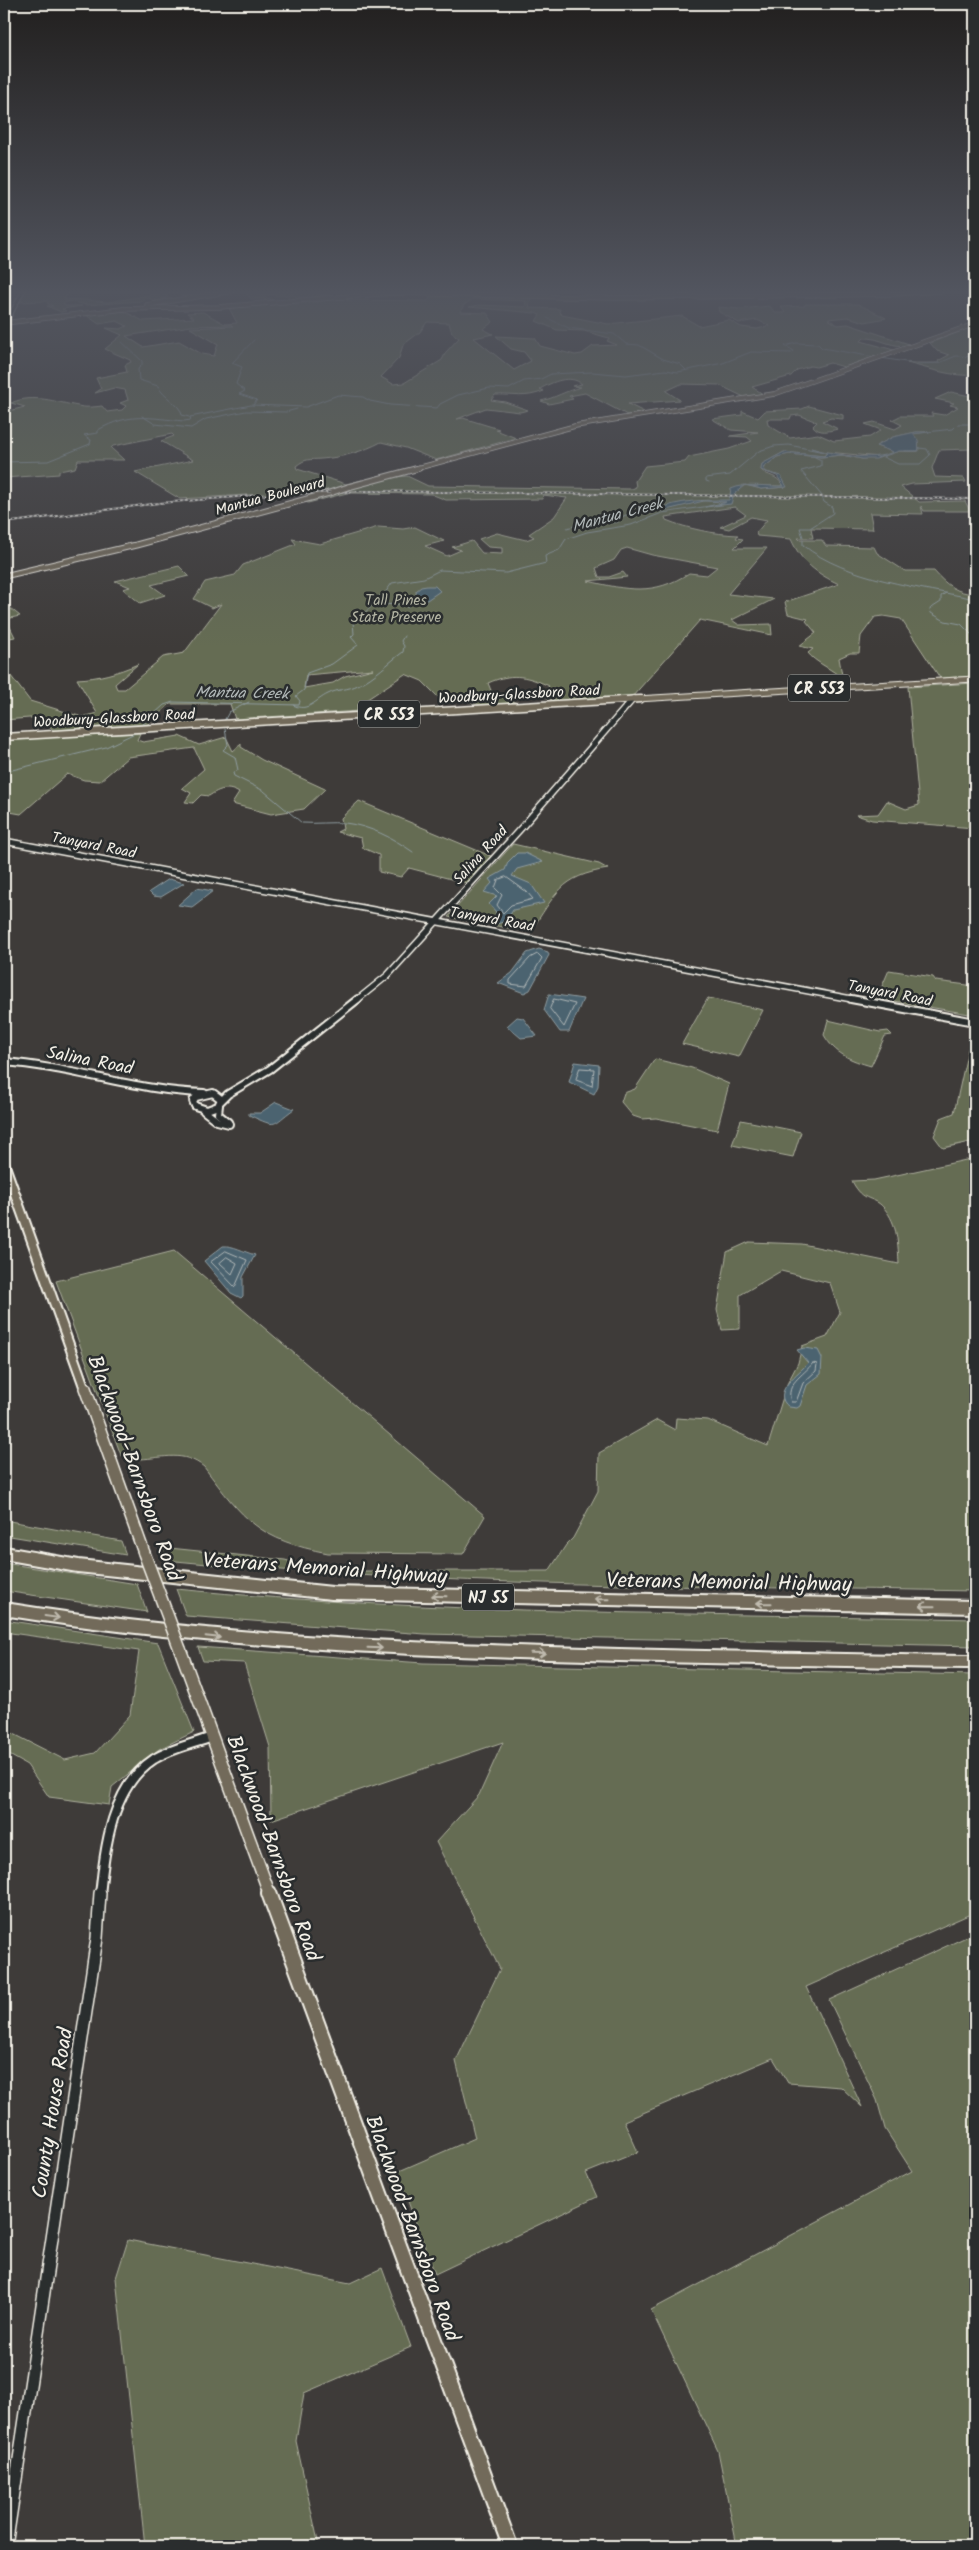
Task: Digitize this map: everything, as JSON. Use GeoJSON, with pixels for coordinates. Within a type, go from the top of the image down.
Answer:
{"type":"FeatureCollection","features":[{"type":"Feature","properties":{"kind":"highway","name":"Veterans Memorial Highway"},"geometry":{"type":"LineString","coordinates":[[4,1553],[78,1566],[332,1593],[975,1607]]}},
{"type":"Feature","properties":{"kind":"highway"},"geometry":{"type":"LineString","coordinates":[[4,1609],[139,1629],[253,1641],[359,1648],[975,1662]]}},
{"type":"Feature","properties":{"kind":"main road","name":"Mantua Boulevard"},"geometry":{"type":"LineString","coordinates":[[4,576],[156,540],[575,426],[677,410]]}},
{"type":"Feature","properties":{"kind":"main road","name":"Woodbury-Glassboro Road"},"geometry":{"type":"LineString","coordinates":[[4,737],[975,679]]}},
{"type":"Feature","properties":{"kind":"main road"},"geometry":{"type":"LineString","coordinates":[[642,690],[644,696],[654,698]]}},
{"type":"Feature","properties":{"kind":"main road","name":"Blackwood-Barnsboro Road"},"geometry":{"type":"LineString","coordinates":[[4,1163],[144,1553],[510,2546]]}},
{"type":"Feature","properties":{"kind":"street","name":"Salina Road"},"geometry":{"type":"LineString","coordinates":[[238,1088],[270,1070],[388,975],[633,699]]}},
{"type":"Feature","properties":{"kind":"street","name":"Tanyard Road"},"geometry":{"type":"LineString","coordinates":[[4,841],[975,1022]]}},
{"type":"Feature","properties":{"kind":"street","name":"Salina Road"},"geometry":{"type":"LineString","coordinates":[[4,1062],[39,1065],[169,1092]]}},
{"type":"Feature","properties":{"kind":"street"},"geometry":{"type":"LineString","coordinates":[[169,1092],[213,1093],[238,1088]]}},
{"type":"Feature","properties":{"kind":"street"},"geometry":{"type":"LineString","coordinates":[[201,1109],[212,1109],[238,1088]]}},
{"type":"Feature","properties":{"kind":"street"},"geometry":{"type":"LineString","coordinates":[[169,1092],[193,1102],[194,1106],[217,1121],[229,1124],[218,1114],[220,1096],[213,1093]]}},
{"type":"Feature","properties":{"kind":"street"},"geometry":{"type":"LineString","coordinates":[[193,1102],[196,1097],[204,1093]]}},
{"type":"Feature","properties":{"kind":"street","name":"County House Road"},"geometry":{"type":"LineString","coordinates":[[6,2546],[97,1938],[98,1906],[112,1830],[120,1803],[130,1782],[141,1770],[157,1758],[212,1737]]}},
{"type":"Feature","properties":{"kind":"green space"},"geometry":{"type":"Polygon","coordinates":[[[12,410],[105,410],[107,412],[122,410],[481,410],[457,419],[463,418],[499,429],[496,430],[516,438],[436,460],[406,448],[381,442],[352,453],[308,460],[296,466],[297,469],[346,484],[362,480],[328,490],[180,499],[135,472],[193,460],[161,441],[174,436],[172,434],[113,446],[111,448],[124,460],[78,460],[75,468],[59,471],[59,474],[4,478],[4,412],[12,410]]]}},
{"type":"Feature","properties":{"kind":"green space"},"geometry":{"type":"Polygon","coordinates":[[[503,410],[528,410],[520,412],[503,410]]]}},
{"type":"Feature","properties":{"kind":"green space"},"geometry":{"type":"Polygon","coordinates":[[[617,410],[640,410],[644,412],[627,415],[617,410]]]}},
{"type":"Feature","properties":{"kind":"green space","name":"Tall Pines State Preserve"},"geometry":{"type":"Polygon","coordinates":[[[784,410],[824,410],[843,415],[843,419],[831,418],[822,421],[838,429],[824,431],[815,429],[813,426],[817,422],[799,415],[791,416],[790,419],[767,419],[768,425],[790,438],[818,434],[834,441],[870,437],[881,430],[865,424],[874,422],[895,429],[902,425],[892,420],[900,416],[933,416],[931,413],[944,415],[953,410],[975,410],[975,445],[970,446],[971,449],[939,450],[932,468],[935,477],[964,478],[966,482],[912,484],[901,487],[919,502],[965,501],[970,511],[924,511],[921,506],[923,514],[870,513],[873,529],[811,528],[813,538],[798,538],[800,540],[822,540],[826,546],[874,547],[877,553],[905,571],[934,571],[952,587],[963,592],[975,594],[975,676],[940,678],[901,619],[883,616],[875,617],[861,636],[859,653],[850,653],[839,658],[842,675],[838,675],[818,662],[808,653],[813,649],[799,646],[816,633],[806,621],[808,619],[788,614],[785,602],[839,584],[810,566],[791,539],[757,536],[756,533],[767,520],[751,517],[729,529],[720,527],[746,515],[735,507],[665,517],[666,520],[692,528],[738,535],[736,538],[743,539],[734,548],[767,548],[728,594],[774,599],[732,620],[739,625],[771,624],[772,635],[700,620],[632,697],[558,701],[547,698],[543,693],[549,686],[518,676],[488,683],[492,693],[520,704],[484,706],[459,699],[441,700],[422,681],[405,674],[363,702],[360,711],[235,719],[230,704],[170,704],[148,724],[53,730],[42,717],[4,720],[4,667],[30,701],[82,717],[97,713],[77,679],[93,678],[138,664],[115,684],[117,689],[125,689],[163,657],[184,653],[221,604],[212,608],[194,599],[205,582],[235,575],[243,565],[296,544],[292,539],[320,544],[378,527],[403,529],[415,527],[444,541],[425,546],[447,556],[461,550],[452,547],[472,541],[482,553],[502,554],[502,548],[488,547],[479,539],[497,533],[526,540],[534,537],[529,534],[554,517],[567,498],[543,495],[542,499],[446,500],[431,494],[347,493],[306,502],[394,477],[407,476],[428,486],[632,489],[636,487],[635,481],[645,466],[685,462],[689,457],[729,449],[752,441],[747,437],[730,436],[758,432],[731,430],[712,419],[742,415],[742,411],[758,418],[765,411],[784,410]],[[916,432],[893,437],[876,446],[894,452],[889,454],[899,451],[918,451],[912,434],[927,432],[916,432]],[[784,452],[762,464],[761,470],[775,477],[784,486],[751,486],[761,489],[786,487],[781,476],[766,472],[763,468],[777,457],[789,454],[821,457],[842,455],[862,459],[880,457],[827,452],[824,456],[784,452]],[[627,548],[621,550],[614,560],[596,568],[599,577],[609,577],[623,572],[627,577],[588,581],[615,587],[652,588],[664,585],[689,573],[707,575],[717,567],[652,555],[627,548]],[[373,669],[306,675],[304,688],[333,683],[345,676],[373,669]]]}},
{"type":"Feature","properties":{"kind":"green space"},"geometry":{"type":"Polygon","coordinates":[[[179,566],[189,576],[151,585],[165,595],[140,603],[123,589],[130,587],[115,581],[179,566]]]}},
{"type":"Feature","properties":{"kind":"green space"},"geometry":{"type":"Polygon","coordinates":[[[10,608],[20,616],[6,619],[15,637],[4,639],[4,609],[10,608]]]}},
{"type":"Feature","properties":{"kind":"green space"},"geometry":{"type":"Polygon","coordinates":[[[975,683],[975,828],[872,820],[856,815],[878,814],[887,801],[906,809],[919,805],[908,687],[975,683]]]}},
{"type":"Feature","properties":{"kind":"green space"},"geometry":{"type":"Polygon","coordinates":[[[140,733],[137,740],[143,742],[179,736],[199,745],[226,737],[233,751],[241,744],[241,747],[262,760],[325,789],[304,809],[271,814],[232,804],[239,793],[227,789],[220,790],[209,796],[201,795],[193,803],[185,802],[191,793],[182,788],[204,769],[194,748],[128,757],[100,781],[84,780],[67,774],[21,814],[4,811],[4,740],[140,733]]]}},
{"type":"Feature","properties":{"kind":"green space"},"geometry":{"type":"Polygon","coordinates":[[[359,801],[493,857],[470,884],[409,868],[401,877],[379,872],[379,855],[363,848],[361,838],[337,832],[343,829],[341,818],[359,801]]]}},
{"type":"Feature","properties":{"kind":"green space"},"geometry":{"type":"Polygon","coordinates":[[[513,844],[599,864],[608,869],[579,876],[569,882],[553,897],[530,932],[448,917],[513,844]]]}},
{"type":"Feature","properties":{"kind":"green space"},"geometry":{"type":"Polygon","coordinates":[[[889,970],[933,977],[936,981],[975,986],[975,1015],[877,998],[889,970]]]}},
{"type":"Feature","properties":{"kind":"green space"},"geometry":{"type":"Polygon","coordinates":[[[708,998],[763,1010],[739,1057],[682,1044],[708,998]]]}},
{"type":"Feature","properties":{"kind":"green space"},"geometry":{"type":"Polygon","coordinates":[[[828,1020],[880,1032],[888,1031],[892,1035],[885,1036],[871,1066],[850,1059],[838,1052],[828,1042],[824,1035],[828,1020]]]}},
{"type":"Feature","properties":{"kind":"green space"},"geometry":{"type":"Polygon","coordinates":[[[973,1027],[975,1028],[975,1141],[943,1148],[934,1136],[941,1118],[954,1113],[973,1027]]]}},
{"type":"Feature","properties":{"kind":"green space"},"geometry":{"type":"Polygon","coordinates":[[[655,1059],[692,1068],[729,1084],[717,1130],[656,1118],[642,1119],[633,1116],[621,1102],[624,1093],[635,1089],[655,1059]]]}},
{"type":"Feature","properties":{"kind":"green space"},"geometry":{"type":"Polygon","coordinates":[[[741,1120],[801,1132],[793,1157],[732,1145],[741,1120]]]}},
{"type":"Feature","properties":{"kind":"green space"},"geometry":{"type":"Polygon","coordinates":[[[975,1158],[975,1591],[570,1584],[367,1576],[165,1560],[160,1547],[285,1560],[313,1568],[358,1571],[549,1571],[566,1545],[573,1538],[598,1491],[599,1453],[657,1420],[675,1430],[676,1418],[708,1420],[768,1446],[787,1384],[798,1363],[802,1346],[827,1337],[840,1312],[830,1283],[781,1271],[740,1295],[740,1329],[722,1330],[717,1310],[727,1252],[749,1242],[802,1244],[899,1264],[895,1228],[889,1214],[880,1204],[864,1196],[852,1181],[874,1180],[975,1158]]]}},
{"type":"Feature","properties":{"kind":"green space"},"geometry":{"type":"Polygon","coordinates":[[[174,1251],[485,1516],[463,1554],[328,1553],[305,1548],[285,1542],[255,1525],[231,1501],[204,1467],[189,1458],[173,1456],[135,1459],[121,1455],[56,1281],[174,1251]]]}},
{"type":"Feature","properties":{"kind":"green space"},"geometry":{"type":"Polygon","coordinates":[[[4,1520],[121,1541],[126,1555],[4,1535],[4,1520]]]}},
{"type":"Feature","properties":{"kind":"green space"},"geometry":{"type":"Polygon","coordinates":[[[4,1563],[137,1584],[147,1612],[4,1591],[4,1563]]]}},
{"type":"Feature","properties":{"kind":"green space"},"geometry":{"type":"Polygon","coordinates":[[[176,1589],[375,1604],[575,1612],[975,1619],[975,1646],[425,1634],[186,1616],[176,1589]]]}},
{"type":"Feature","properties":{"kind":"green space"},"geometry":{"type":"Polygon","coordinates":[[[4,1620],[158,1643],[194,1732],[159,1749],[112,1787],[109,1805],[49,1797],[27,1765],[4,1752],[4,1729],[65,1760],[95,1753],[130,1715],[139,1651],[4,1632],[4,1620]]]}},
{"type":"Feature","properties":{"kind":"green space"},"geometry":{"type":"Polygon","coordinates":[[[198,1647],[423,1663],[975,1675],[975,1912],[806,1987],[862,2107],[841,2087],[788,2083],[773,2058],[624,2121],[638,2152],[586,2173],[597,2197],[435,2274],[397,2172],[475,2138],[456,2061],[500,1969],[436,1842],[479,1795],[503,1742],[271,1820],[270,1747],[244,1663],[203,1661],[198,1647]]]}},
{"type":"Feature","properties":{"kind":"green space"},"geometry":{"type":"Polygon","coordinates":[[[975,1933],[975,2546],[737,2546],[718,2451],[651,2310],[912,2171],[885,2129],[877,2100],[829,2000],[975,1933]]]}},
{"type":"Feature","properties":{"kind":"green space"},"geometry":{"type":"Polygon","coordinates":[[[128,2240],[350,2283],[382,2268],[411,2347],[304,2393],[296,2441],[319,2546],[145,2546],[116,2278],[128,2240]]]}},
{"type":"Feature","properties":{"kind":"water"},"geometry":{"type":"Polygon","coordinates":[[[916,432],[929,432],[913,434],[918,440],[919,451],[899,451],[876,459],[862,459],[843,455],[864,457],[885,455],[893,452],[876,446],[893,437],[916,432]]]}},
{"type":"Feature","properties":{"kind":"water"},"geometry":{"type":"Polygon","coordinates":[[[811,448],[842,455],[821,457],[789,454],[777,457],[763,468],[766,472],[761,470],[762,464],[784,452],[824,456],[827,453],[811,448]]]}},
{"type":"Feature","properties":{"kind":"water"},"geometry":{"type":"Polygon","coordinates":[[[767,472],[781,476],[787,487],[761,489],[747,485],[784,486],[777,476],[767,472]]]}},
{"type":"Feature","properties":{"kind":"water"},"geometry":{"type":"Polygon","coordinates":[[[744,486],[734,494],[731,504],[705,507],[726,502],[704,501],[662,511],[656,510],[682,502],[701,501],[729,500],[731,489],[744,486]]]}},
{"type":"Feature","properties":{"kind":"water"},"geometry":{"type":"Polygon","coordinates":[[[435,586],[440,591],[424,602],[417,602],[416,591],[421,587],[435,586]]]}},
{"type":"Feature","properties":{"kind":"water"},"geometry":{"type":"Polygon","coordinates":[[[517,853],[525,853],[543,862],[517,869],[512,876],[531,884],[544,903],[513,910],[506,921],[497,924],[495,920],[496,912],[489,904],[497,896],[484,892],[492,883],[489,879],[505,870],[508,862],[517,853]]]}},
{"type":"Feature","properties":{"kind":"water"},"geometry":{"type":"Polygon","coordinates":[[[169,879],[184,883],[161,897],[153,896],[149,892],[169,879]]]}},
{"type":"Feature","properties":{"kind":"water"},"geometry":{"type":"Polygon","coordinates":[[[197,888],[213,891],[192,907],[178,905],[197,888]]]}},
{"type":"Feature","properties":{"kind":"water"},"geometry":{"type":"Polygon","coordinates":[[[539,949],[548,952],[549,955],[530,990],[524,993],[498,983],[512,973],[527,953],[539,949]]]}},
{"type":"Feature","properties":{"kind":"water"},"geometry":{"type":"Polygon","coordinates":[[[549,994],[583,999],[569,1032],[560,1032],[544,1010],[549,994]]]}},
{"type":"Feature","properties":{"kind":"water"},"geometry":{"type":"Polygon","coordinates":[[[517,1017],[523,1018],[537,1036],[521,1038],[507,1026],[517,1017]]]}},
{"type":"Feature","properties":{"kind":"water"},"geometry":{"type":"Polygon","coordinates":[[[575,1062],[599,1065],[598,1086],[594,1094],[569,1082],[575,1062]]]}},
{"type":"Feature","properties":{"kind":"water"},"geometry":{"type":"Polygon","coordinates":[[[276,1102],[294,1109],[274,1123],[265,1122],[249,1115],[249,1113],[260,1113],[276,1102]]]}},
{"type":"Feature","properties":{"kind":"water"},"geometry":{"type":"Polygon","coordinates":[[[223,1246],[255,1255],[243,1277],[243,1296],[241,1298],[231,1293],[204,1261],[223,1246]]]}},
{"type":"Feature","properties":{"kind":"water"},"geometry":{"type":"Polygon","coordinates":[[[804,1348],[818,1350],[822,1358],[821,1374],[807,1385],[800,1406],[797,1408],[789,1407],[784,1401],[784,1389],[808,1363],[797,1350],[804,1348]]]}},
{"type":"Feature","properties":{"kind":"waterway"},"geometry":{"type":"LineString","coordinates":[[180,410],[182,415],[189,417]]}},
{"type":"Feature","properties":{"kind":"waterway"},"geometry":{"type":"LineString","coordinates":[[145,418],[184,421],[191,420],[190,417],[226,410]]}},
{"type":"Feature","properties":{"kind":"waterway"},"geometry":{"type":"LineString","coordinates":[[145,418],[155,424],[191,428],[206,419],[246,411],[286,412],[293,410]]}},
{"type":"Feature","properties":{"kind":"waterway"},"geometry":{"type":"LineString","coordinates":[[4,462],[48,461],[90,444],[91,440],[84,435],[98,433],[98,430],[109,424],[130,418],[145,418]]}},
{"type":"Feature","properties":{"kind":"waterway","name":"Mantua Creek"},"geometry":{"type":"LineString","coordinates":[[927,432],[953,429],[958,424],[975,424]]}},
{"type":"Feature","properties":{"kind":"waterway"},"geometry":{"type":"LineString","coordinates":[[709,482],[706,481],[706,478],[730,475],[759,451],[774,446],[789,445],[824,452]]}},
{"type":"Feature","properties":{"kind":"waterway"},"geometry":{"type":"LineString","coordinates":[[883,457],[898,464],[920,464],[930,455],[927,449],[919,448],[918,451],[905,451]]}},
{"type":"Feature","properties":{"kind":"waterway","name":"Mantua Creek"},"geometry":{"type":"LineString","coordinates":[[877,458],[886,455]]}},
{"type":"Feature","properties":{"kind":"waterway"},"geometry":{"type":"LineString","coordinates":[[813,456],[821,460],[821,466],[801,471],[822,496]]}},
{"type":"Feature","properties":{"kind":"waterway","name":"Mantua Creek"},"geometry":{"type":"LineString","coordinates":[[743,485],[758,487]]}},
{"type":"Feature","properties":{"kind":"waterway"},"geometry":{"type":"LineString","coordinates":[[803,537],[800,528],[810,528],[833,513],[832,507],[824,502],[822,497]]}},
{"type":"Feature","properties":{"kind":"waterway","name":"Mantua Creek"},"geometry":{"type":"LineString","coordinates":[[246,704],[299,705],[300,701],[296,696],[304,690],[307,673],[332,664],[358,645],[351,637],[354,634],[353,622],[370,608],[373,600],[385,593],[392,583],[424,578],[440,570],[506,573],[546,563],[545,556],[559,550],[566,539],[587,532],[631,525],[662,513],[724,504]]}},
{"type":"Feature","properties":{"kind":"waterway"},"geometry":{"type":"LineString","coordinates":[[567,528],[581,524],[618,522],[619,518],[633,512],[659,509]]}},
{"type":"Feature","properties":{"kind":"waterway"},"geometry":{"type":"LineString","coordinates":[[803,540],[803,545],[840,567],[885,581],[946,593]]}},
{"type":"Feature","properties":{"kind":"waterway"},"geometry":{"type":"LineString","coordinates":[[946,593],[975,599]]}},
{"type":"Feature","properties":{"kind":"waterway"},"geometry":{"type":"LineString","coordinates":[[946,593],[941,596],[941,602],[930,609],[931,613],[945,621],[961,624],[975,638]]}},
{"type":"Feature","properties":{"kind":"waterway"},"geometry":{"type":"LineString","coordinates":[[407,607],[416,601]]}},
{"type":"Feature","properties":{"kind":"waterway"},"geometry":{"type":"LineString","coordinates":[[372,605],[408,604]]}},
{"type":"Feature","properties":{"kind":"waterway"},"geometry":{"type":"LineString","coordinates":[[293,705],[303,708],[307,707],[331,692],[354,687],[364,682],[403,652],[404,646],[401,641],[404,636]]}},
{"type":"Feature","properties":{"kind":"waterway","name":"Mantua Creek"},"geometry":{"type":"LineString","coordinates":[[141,726],[164,705],[173,702],[246,704]]}},
{"type":"Feature","properties":{"kind":"waterway"},"geometry":{"type":"LineString","coordinates":[[224,721],[229,712],[246,704]]}},
{"type":"Feature","properties":{"kind":"waterway"},"geometry":{"type":"LineString","coordinates":[[225,729],[228,745],[223,750],[235,757],[238,770],[233,773],[234,776],[264,791],[302,823],[345,823],[363,827],[389,837],[413,852]]}},
{"type":"Feature","properties":{"kind":"waterway","name":"Mantua Creek"},"geometry":{"type":"LineString","coordinates":[[4,772],[106,747],[137,732]]}},
{"type":"Feature","properties":{"kind":"railway"},"geometry":{"type":"LineString","coordinates":[[4,523],[159,503],[263,495],[368,491],[975,499]]}}]}
